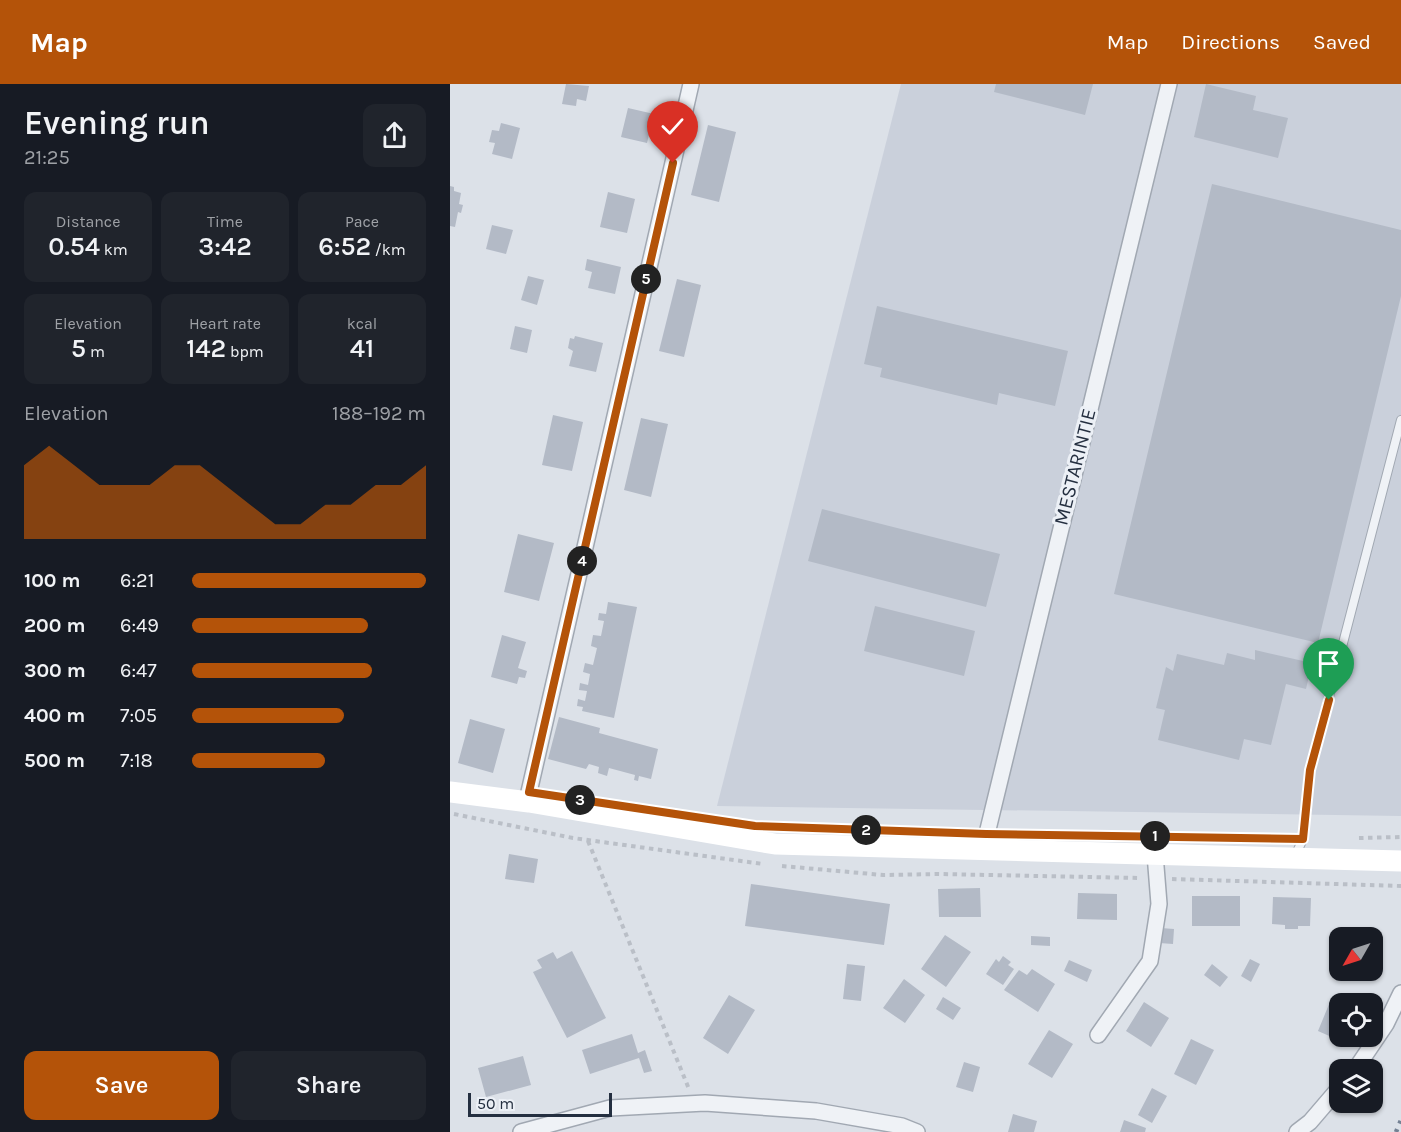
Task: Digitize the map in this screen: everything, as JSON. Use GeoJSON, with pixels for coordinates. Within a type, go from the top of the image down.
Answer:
{"type":"FeatureCollection","features":[{"type":"Feature","properties":{"kind":"street"},"geometry":{"type":"LineString","coordinates":[[529,802],[529,792],[691,84]]}},
{"type":"Feature","properties":{"kind":"street","name":"MESTARINTIE"},"geometry":{"type":"LineString","coordinates":[[983,850],[1169,84]]}},
{"type":"Feature","properties":{"kind":"street"},"geometry":{"type":"LineString","coordinates":[[450,792],[529,802],[775,844],[1401,861]]}},
{"type":"Feature","properties":{"kind":"street"},"geometry":{"type":"LineString","coordinates":[[1098,1035],[1150,961],[1159,904],[1155,854]]}},
{"type":"Feature","properties":{"kind":"street"},"geometry":{"type":"LineString","coordinates":[[1362,1059],[1386,1024],[1401,993]]}},
{"type":"Feature","properties":{"kind":"street"},"geometry":{"type":"LineString","coordinates":[[1297,1132],[1310,1122],[1329,1100]]}},
{"type":"Feature","properties":{"kind":"street"},"geometry":{"type":"LineString","coordinates":[[521,1132],[610,1108],[695,1104],[816,1111],[902,1126],[917,1132]]}},
{"type":"Feature","properties":{"kind":"lane"},"geometry":{"type":"LineString","coordinates":[[1294,857],[1303,839],[1310,770],[1401,420]]}},
{"type":"Feature","properties":{"kind":"path"},"geometry":{"type":"LineString","coordinates":[[1358,838],[1401,837]]}},
{"type":"Feature","properties":{"kind":"path"},"geometry":{"type":"LineString","coordinates":[[588,841],[695,1104]]}},
{"type":"Feature","properties":{"kind":"shaded area"},"geometry":{"type":"Polygon","coordinates":[[[901,84],[1401,84],[1401,816],[717,806],[901,84]]]}},
{"type":"Feature","properties":{"kind":"building"},"geometry":{"type":"Polygon","coordinates":[[[566,84],[589,86],[586,101],[577,99],[576,106],[562,104],[566,84]]]}},
{"type":"Feature","properties":{"kind":"building"},"geometry":{"type":"Polygon","coordinates":[[[996,84],[1093,84],[1085,115],[994,92],[996,84]]]}},
{"type":"Feature","properties":{"kind":"building"},"geometry":{"type":"Polygon","coordinates":[[[1206,84],[1256,96],[1253,110],[1288,118],[1278,158],[1194,137],[1206,84]]]}},
{"type":"Feature","properties":{"kind":"building"},"geometry":{"type":"Polygon","coordinates":[[[628,108],[654,114],[647,143],[621,137],[628,108]]]}},
{"type":"Feature","properties":{"kind":"building"},"geometry":{"type":"Polygon","coordinates":[[[501,123],[520,128],[512,159],[492,154],[495,143],[489,142],[492,130],[499,131],[501,123]]]}},
{"type":"Feature","properties":{"kind":"building"},"geometry":{"type":"Polygon","coordinates":[[[708,125],[736,132],[719,202],[691,195],[708,125]]]}},
{"type":"Feature","properties":{"kind":"building"},"geometry":{"type":"Polygon","coordinates":[[[1212,184],[1401,230],[1401,296],[1318,643],[1114,594],[1212,184]]]}},
{"type":"Feature","properties":{"kind":"building"},"geometry":{"type":"Polygon","coordinates":[[[450,186],[454,187],[454,191],[461,193],[459,204],[463,205],[461,213],[458,212],[455,227],[450,226],[450,186]]]}},
{"type":"Feature","properties":{"kind":"building"},"geometry":{"type":"Polygon","coordinates":[[[608,192],[635,199],[627,233],[600,227],[608,192]]]}},
{"type":"Feature","properties":{"kind":"building"},"geometry":{"type":"Polygon","coordinates":[[[492,225],[513,230],[506,254],[486,249],[492,225]]]}},
{"type":"Feature","properties":{"kind":"building"},"geometry":{"type":"Polygon","coordinates":[[[587,259],[621,267],[615,294],[588,288],[592,272],[585,270],[587,259]]]}},
{"type":"Feature","properties":{"kind":"building"},"geometry":{"type":"Polygon","coordinates":[[[528,276],[544,280],[537,305],[521,300],[528,276]]]}},
{"type":"Feature","properties":{"kind":"building"},"geometry":{"type":"Polygon","coordinates":[[[677,279],[701,285],[684,357],[659,351],[677,279]]]}},
{"type":"Feature","properties":{"kind":"building"},"geometry":{"type":"Polygon","coordinates":[[[877,306],[1068,351],[1055,406],[999,393],[997,405],[880,377],[882,368],[864,364],[877,306]]]}},
{"type":"Feature","properties":{"kind":"building"},"geometry":{"type":"Polygon","coordinates":[[[515,326],[532,330],[527,353],[510,349],[515,326]]]}},
{"type":"Feature","properties":{"kind":"building"},"geometry":{"type":"Polygon","coordinates":[[[575,336],[603,343],[596,372],[569,366],[573,351],[568,348],[570,338],[574,339],[575,336]]]}},
{"type":"Feature","properties":{"kind":"building"},"geometry":{"type":"Polygon","coordinates":[[[553,415],[583,422],[572,471],[542,465],[553,415]]]}},
{"type":"Feature","properties":{"kind":"building"},"geometry":{"type":"Polygon","coordinates":[[[641,418],[668,424],[651,497],[624,490],[641,418]]]}},
{"type":"Feature","properties":{"kind":"building"},"geometry":{"type":"Polygon","coordinates":[[[822,509],[1000,554],[986,607],[808,561],[822,509]]]}},
{"type":"Feature","properties":{"kind":"building"},"geometry":{"type":"Polygon","coordinates":[[[518,534],[554,543],[539,601],[504,592],[518,534]]]}},
{"type":"Feature","properties":{"kind":"building"},"geometry":{"type":"Polygon","coordinates":[[[608,602],[637,607],[614,718],[582,711],[583,707],[577,706],[578,699],[585,701],[587,691],[579,690],[580,683],[588,685],[590,674],[583,672],[585,663],[593,665],[597,648],[591,646],[593,635],[601,636],[604,621],[598,620],[599,613],[606,614],[608,602]]]}},
{"type":"Feature","properties":{"kind":"building"},"geometry":{"type":"Polygon","coordinates":[[[875,606],[975,631],[964,676],[864,651],[875,606]]]}},
{"type":"Feature","properties":{"kind":"building"},"geometry":{"type":"Polygon","coordinates":[[[502,635],[526,642],[518,668],[527,671],[525,678],[519,677],[517,684],[491,677],[502,635]]]}},
{"type":"Feature","properties":{"kind":"building"},"geometry":{"type":"Polygon","coordinates":[[[1255,650],[1312,663],[1306,689],[1286,684],[1271,745],[1244,739],[1239,760],[1158,740],[1165,710],[1156,708],[1166,667],[1173,671],[1177,654],[1224,665],[1227,653],[1255,660],[1255,650]]]}},
{"type":"Feature","properties":{"kind":"building"},"geometry":{"type":"Polygon","coordinates":[[[559,717],[600,728],[599,733],[658,749],[651,779],[639,776],[638,781],[634,780],[635,775],[609,768],[607,776],[598,773],[599,767],[589,764],[586,769],[548,759],[559,717]]]}},
{"type":"Feature","properties":{"kind":"building"},"geometry":{"type":"Polygon","coordinates":[[[470,719],[505,729],[493,773],[458,763],[470,719]]]}},
{"type":"Feature","properties":{"kind":"building"},"geometry":{"type":"Polygon","coordinates":[[[509,854],[538,859],[534,883],[505,879],[509,854]]]}},
{"type":"Feature","properties":{"kind":"building"},"geometry":{"type":"Polygon","coordinates":[[[751,884],[890,904],[884,945],[745,926],[751,884]]]}},
{"type":"Feature","properties":{"kind":"building"},"geometry":{"type":"Polygon","coordinates":[[[980,888],[981,917],[939,917],[938,889],[980,888]]]}},
{"type":"Feature","properties":{"kind":"building"},"geometry":{"type":"Polygon","coordinates":[[[1078,893],[1117,894],[1117,920],[1077,919],[1078,893]]]}},
{"type":"Feature","properties":{"kind":"building"},"geometry":{"type":"Polygon","coordinates":[[[1192,896],[1240,896],[1240,926],[1192,926],[1192,896]]]}},
{"type":"Feature","properties":{"kind":"building"},"geometry":{"type":"Polygon","coordinates":[[[1273,897],[1311,898],[1310,926],[1285,929],[1285,925],[1272,924],[1273,897]]]}},
{"type":"Feature","properties":{"kind":"building"},"geometry":{"type":"Polygon","coordinates":[[[1161,928],[1174,929],[1173,944],[1159,943],[1161,928]]]}},
{"type":"Feature","properties":{"kind":"building"},"geometry":{"type":"Polygon","coordinates":[[[945,935],[971,952],[946,987],[921,969],[945,935]]]}},
{"type":"Feature","properties":{"kind":"building"},"geometry":{"type":"Polygon","coordinates":[[[1031,936],[1050,937],[1050,946],[1031,945],[1031,936]]]}},
{"type":"Feature","properties":{"kind":"building"},"geometry":{"type":"Polygon","coordinates":[[[572,951],[606,1018],[567,1038],[533,972],[542,968],[537,960],[553,952],[557,959],[572,951]]]}},
{"type":"Feature","properties":{"kind":"building"},"geometry":{"type":"Polygon","coordinates":[[[1003,956],[1011,962],[1008,965],[1014,969],[1003,985],[986,974],[996,959],[999,962],[1003,956]]]}},
{"type":"Feature","properties":{"kind":"building"},"geometry":{"type":"Polygon","coordinates":[[[1250,959],[1260,964],[1251,982],[1241,976],[1250,959]]]}},
{"type":"Feature","properties":{"kind":"building"},"geometry":{"type":"Polygon","coordinates":[[[1069,960],[1092,970],[1087,982],[1064,971],[1069,960]]]}},
{"type":"Feature","properties":{"kind":"building"},"geometry":{"type":"Polygon","coordinates":[[[847,964],[865,966],[861,1001],[843,999],[847,964]]]}},
{"type":"Feature","properties":{"kind":"building"},"geometry":{"type":"Polygon","coordinates":[[[1212,964],[1228,977],[1220,987],[1204,975],[1212,964]]]}},
{"type":"Feature","properties":{"kind":"building"},"geometry":{"type":"Polygon","coordinates":[[[1032,969],[1055,984],[1038,1012],[1004,990],[1019,970],[1027,975],[1032,969]]]}},
{"type":"Feature","properties":{"kind":"building"},"geometry":{"type":"Polygon","coordinates":[[[904,979],[925,995],[905,1023],[883,1008],[904,979]]]}},
{"type":"Feature","properties":{"kind":"building"},"geometry":{"type":"Polygon","coordinates":[[[729,995],[755,1010],[728,1054],[703,1038],[729,995]]]}},
{"type":"Feature","properties":{"kind":"building"},"geometry":{"type":"Polygon","coordinates":[[[943,997],[961,1008],[953,1020],[936,1009],[943,997]]]}},
{"type":"Feature","properties":{"kind":"building"},"geometry":{"type":"Polygon","coordinates":[[[1144,1002],[1169,1018],[1151,1047],[1126,1031],[1144,1002]]]}},
{"type":"Feature","properties":{"kind":"building"},"geometry":{"type":"Polygon","coordinates":[[[1329,1004],[1329,1036],[1318,1031],[1329,1004]]]}},
{"type":"Feature","properties":{"kind":"building"},"geometry":{"type":"Polygon","coordinates":[[[1049,1030],[1073,1044],[1052,1078],[1028,1064],[1049,1030]]]}},
{"type":"Feature","properties":{"kind":"building"},"geometry":{"type":"Polygon","coordinates":[[[632,1034],[638,1053],[645,1050],[652,1071],[644,1073],[639,1058],[590,1074],[582,1050],[632,1034]]]}},
{"type":"Feature","properties":{"kind":"building"},"geometry":{"type":"Polygon","coordinates":[[[1191,1039],[1214,1050],[1196,1085],[1174,1074],[1191,1039]]]}},
{"type":"Feature","properties":{"kind":"building"},"geometry":{"type":"Polygon","coordinates":[[[523,1056],[531,1085],[486,1097],[478,1068],[523,1056]]]}},
{"type":"Feature","properties":{"kind":"building"},"geometry":{"type":"Polygon","coordinates":[[[964,1062],[980,1067],[973,1092],[956,1087],[964,1062]]]}},
{"type":"Feature","properties":{"kind":"building"},"geometry":{"type":"Polygon","coordinates":[[[1152,1088],[1167,1096],[1152,1123],[1138,1115],[1152,1088]]]}},
{"type":"Feature","properties":{"kind":"building"},"geometry":{"type":"Polygon","coordinates":[[[1013,1114],[1037,1121],[1034,1132],[1008,1132],[1013,1114]]]}},
{"type":"Feature","properties":{"kind":"building"},"geometry":{"type":"Polygon","coordinates":[[[1124,1120],[1146,1128],[1145,1132],[1120,1132],[1124,1120]]]}},
{"type":"Feature","properties":{"kind":"railway"},"geometry":{"type":"LineString","coordinates":[[1396,1132],[1401,1120]]}},
{"type":"Feature","properties":{"kind":"route"},"geometry":{"type":"LineString","coordinates":[[673,163],[529,792],[755,826],[986,834],[1303,839],[1310,770],[1329,700]]}}]}
